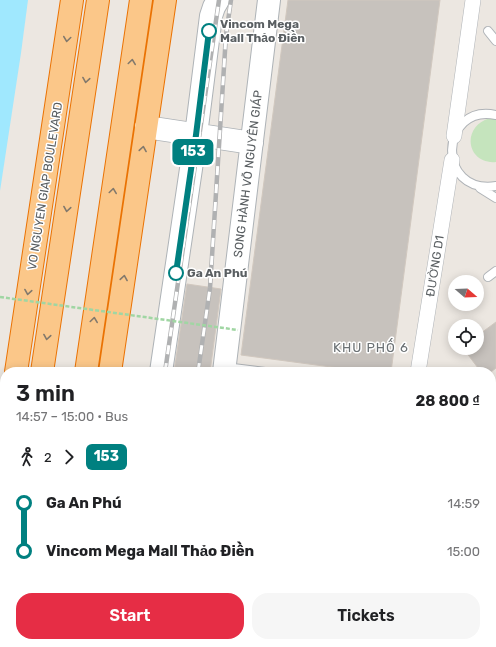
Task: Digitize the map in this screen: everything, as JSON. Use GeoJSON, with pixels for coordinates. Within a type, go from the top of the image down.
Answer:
{"type":"FeatureCollection","features":[{"type":"Feature","properties":{"kind":"highway","name":"VO NGUYEN GIAP BOULEVARD"},"geometry":{"type":"LineString","coordinates":[[17,367],[72,0]]}},
{"type":"Feature","properties":{"kind":"highway","name":"VO NGUYEN GIAP BOULEVARD"},"geometry":{"type":"LineString","coordinates":[[43,367],[98,0]]}},
{"type":"Feature","properties":{"kind":"highway"},"geometry":{"type":"LineString","coordinates":[[87,367],[141,0]]}},
{"type":"Feature","properties":{"kind":"highway"},"geometry":{"type":"LineString","coordinates":[[111,367],[165,0]]}},
{"type":"Feature","properties":{"kind":"main road"},"geometry":{"type":"LineString","coordinates":[[162,367],[196,135],[211,16],[218,0]]}},
{"type":"Feature","properties":{"kind":"main road","name":"SONG HÀNH VÕ NGUYÊN GIÁP"},"geometry":{"type":"LineString","coordinates":[[224,367],[269,0]]}},
{"type":"Feature","properties":{"kind":"main road"},"geometry":{"type":"LineString","coordinates":[[146,127],[252,143]]}},
{"type":"Feature","properties":{"kind":"street"},"geometry":{"type":"LineString","coordinates":[[454,136],[473,0]]}},
{"type":"Feature","properties":{"kind":"street","name":"ĐƯỜNG D1"},"geometry":{"type":"LineString","coordinates":[[419,367],[452,160]]}},
{"type":"Feature","properties":{"kind":"lane"},"geometry":{"type":"LineString","coordinates":[[488,31],[496,41]]}},
{"type":"Feature","properties":{"kind":"lane"},"geometry":{"type":"LineString","coordinates":[[496,115],[490,113],[479,114],[468,119],[460,126],[454,136],[452,145],[452,160],[457,170],[465,179],[496,198]]}},
{"type":"Feature","properties":{"kind":"lane"},"geometry":{"type":"LineString","coordinates":[[476,185],[486,187],[496,186]]}},
{"type":"Feature","properties":{"kind":"lane"},"geometry":{"type":"LineString","coordinates":[[488,277],[496,270]]}},
{"type":"Feature","properties":{"kind":"path"},"geometry":{"type":"LineString","coordinates":[[0,297],[238,330]]}},
{"type":"Feature","properties":{"kind":"green space"},"geometry":{"type":"Polygon","coordinates":[[[490,118],[496,118],[496,162],[486,161],[479,158],[473,152],[471,144],[471,137],[474,129],[480,123],[490,118]]]}},
{"type":"Feature","properties":{"kind":"water"},"geometry":{"type":"Polygon","coordinates":[[[0,0],[28,0],[0,191],[0,0]]]}},
{"type":"Feature","properties":{"kind":"building"},"geometry":{"type":"Polygon","coordinates":[[[288,0],[440,0],[392,367],[331,367],[241,355],[288,0]]]}},
{"type":"Feature","properties":{"kind":"building"},"geometry":{"type":"Polygon","coordinates":[[[187,284],[221,289],[211,367],[175,367],[187,284]]]}},
{"type":"Feature","properties":{"kind":"building"},"geometry":{"type":"Polygon","coordinates":[[[496,322],[496,367],[477,367],[468,355],[484,355],[484,331],[496,322]]]}},
{"type":"Feature","properties":{"kind":"railway"},"geometry":{"type":"LineString","coordinates":[[166,367],[219,0]]}},
{"type":"Feature","properties":{"kind":"railway"},"geometry":{"type":"LineString","coordinates":[[199,367],[210,288],[226,35],[231,0]]}},
{"type":"Feature","properties":{"kind":"bus line","name":"153"},"geometry":{"type":"LineString","coordinates":[[176,273],[209,31]]}},
{"type":"Feature","properties":{"kind":"place","name":"Vincom Mega Mall Thảo Điền"},"geometry":{"type":"Point","coordinates":[209,31]}},
{"type":"Feature","properties":{"kind":"place","name":"Ga An Phú"},"geometry":{"type":"Point","coordinates":[176,273]}},
{"type":"Feature","properties":{"kind":"district","name":"KHU PHỐ 6"},"geometry":{"type":"Point","coordinates":[371,347]}}]}
